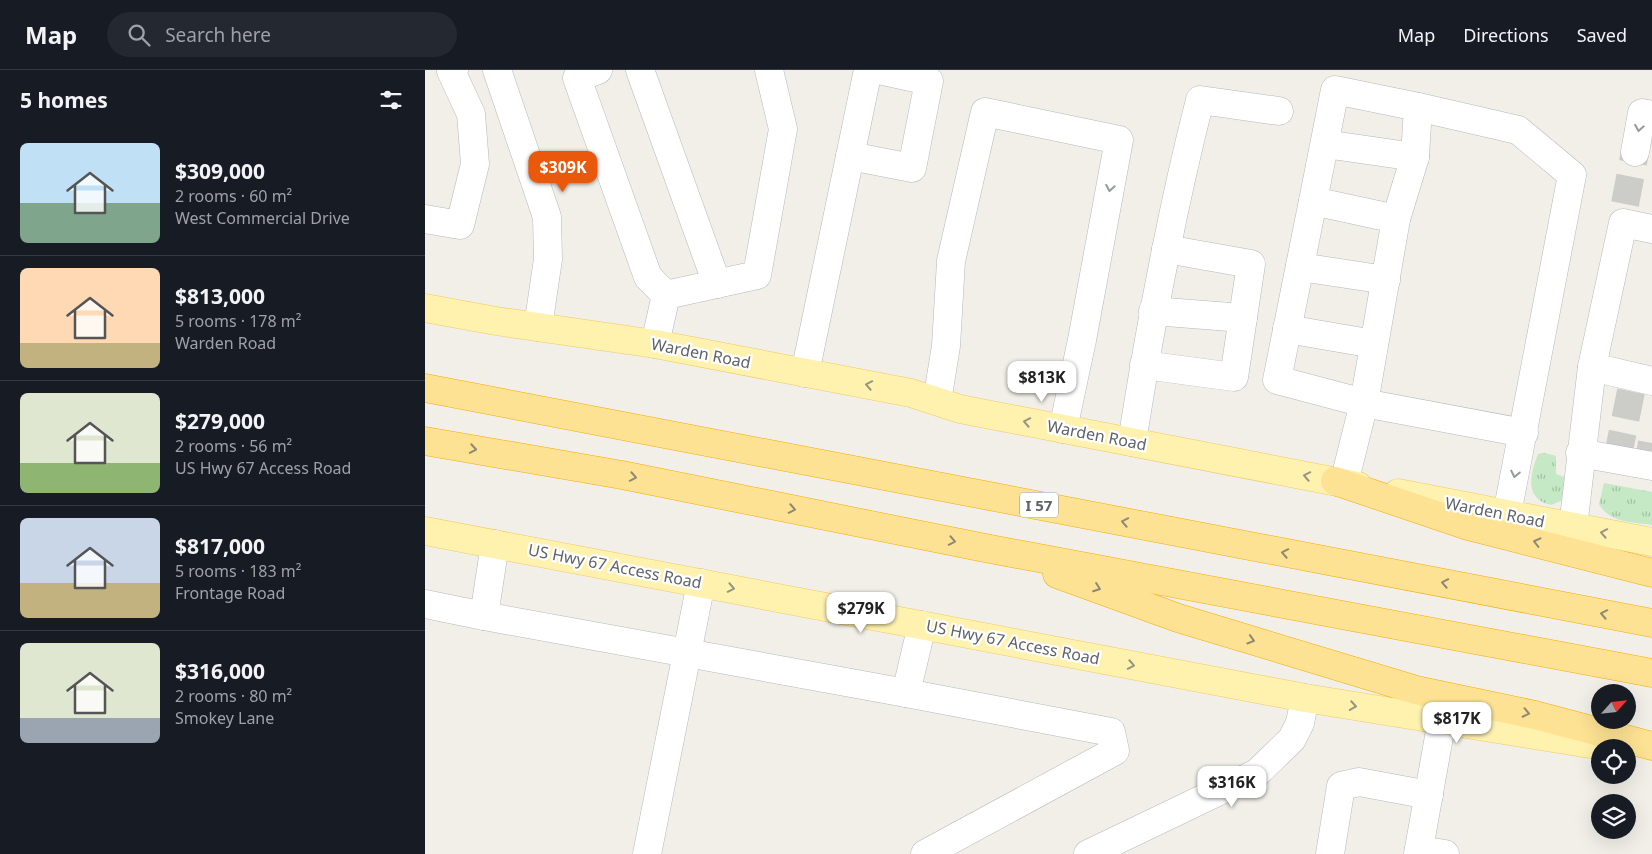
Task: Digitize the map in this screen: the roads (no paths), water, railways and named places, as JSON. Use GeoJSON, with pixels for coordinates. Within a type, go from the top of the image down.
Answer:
{"type":"FeatureCollection","features":[{"type":"Feature","properties":{"kind":"highway","name":"I 57"},"geometry":{"type":"LineString","coordinates":[[425,388],[1652,623]]}},
{"type":"Feature","properties":{"kind":"highway"},"geometry":{"type":"LineString","coordinates":[[425,441],[622,475],[985,548],[1652,673]]}},
{"type":"Feature","properties":{"kind":"highway"},"geometry":{"type":"LineString","coordinates":[[1339,482],[1468,526],[1652,573]]}},
{"type":"Feature","properties":{"kind":"highway"},"geometry":{"type":"LineString","coordinates":[[985,548],[1178,618],[1416,690],[1535,716],[1652,746]]}},
{"type":"Feature","properties":{"kind":"main road","name":"Warden Road"},"geometry":{"type":"LineString","coordinates":[[425,308],[655,344],[911,393],[960,409],[1652,542]]}},
{"type":"Feature","properties":{"kind":"main road","name":"US Hwy 67 Access Road"},"geometry":{"type":"LineString","coordinates":[[425,530],[1305,698],[1591,744]]}},
{"type":"Feature","properties":{"kind":"main road"},"geometry":{"type":"LineString","coordinates":[[1636,751],[1652,754]]}},
{"type":"Feature","properties":{"kind":"street"},"geometry":{"type":"LineString","coordinates":[[425,219],[459,225],[475,164],[471,114],[451,71],[454,70]]}},
{"type":"Feature","properties":{"kind":"street"},"geometry":{"type":"LineString","coordinates":[[497,70],[547,217],[548,259],[538,327]]}},
{"type":"Feature","properties":{"kind":"street"},"geometry":{"type":"LineString","coordinates":[[598,70],[577,78],[648,277],[666,295]]}},
{"type":"Feature","properties":{"kind":"street"},"geometry":{"type":"LineString","coordinates":[[640,70],[717,284]]}},
{"type":"Feature","properties":{"kind":"street"},"geometry":{"type":"LineString","coordinates":[[666,295],[757,275],[783,129],[769,70]]}},
{"type":"Feature","properties":{"kind":"street"},"geometry":{"type":"LineString","coordinates":[[805,373],[868,70]]}},
{"type":"Feature","properties":{"kind":"street"},"geometry":{"type":"LineString","coordinates":[[850,156],[913,168],[929,80],[879,70]]}},
{"type":"Feature","properties":{"kind":"street"},"geometry":{"type":"LineString","coordinates":[[1507,514],[1523,433],[1572,175],[1518,130],[1335,90],[1277,380],[1363,403],[1523,433]]}},
{"type":"Feature","properties":{"kind":"street"},"geometry":{"type":"LineString","coordinates":[[1132,442],[1153,311],[1179,180],[1200,100],[1279,111]]}},
{"type":"Feature","properties":{"kind":"street"},"geometry":{"type":"LineString","coordinates":[[1339,482],[1363,403],[1396,219],[1415,157],[1418,108]]}},
{"type":"Feature","properties":{"kind":"street"},"geometry":{"type":"LineString","coordinates":[[937,401],[946,346],[951,262],[985,112],[1119,140],[1083,340],[1063,429]]}},
{"type":"Feature","properties":{"kind":"street"},"geometry":{"type":"LineString","coordinates":[[1635,152],[1642,114],[1652,115]]}},
{"type":"Feature","properties":{"kind":"street"},"geometry":{"type":"LineString","coordinates":[[1325,144],[1415,157]]}},
{"type":"Feature","properties":{"kind":"street"},"geometry":{"type":"LineString","coordinates":[[1313,201],[1396,219]]}},
{"type":"Feature","properties":{"kind":"street"},"geometry":{"type":"LineString","coordinates":[[1573,527],[1580,453],[1592,367],[1624,214],[1652,229]]}},
{"type":"Feature","properties":{"kind":"street"},"geometry":{"type":"LineString","coordinates":[[1144,365],[1234,377],[1251,264],[1166,249]]}},
{"type":"Feature","properties":{"kind":"street"},"geometry":{"type":"LineString","coordinates":[[1300,267],[1386,280]]}},
{"type":"Feature","properties":{"kind":"street"},"geometry":{"type":"LineString","coordinates":[[655,344],[666,295]]}},
{"type":"Feature","properties":{"kind":"street"},"geometry":{"type":"LineString","coordinates":[[1153,311],[1243,318]]}},
{"type":"Feature","properties":{"kind":"street"},"geometry":{"type":"LineString","coordinates":[[1287,329],[1374,344]]}},
{"type":"Feature","properties":{"kind":"street"},"geometry":{"type":"LineString","coordinates":[[1592,367],[1652,382]]}},
{"type":"Feature","properties":{"kind":"street"},"geometry":{"type":"LineString","coordinates":[[1580,453],[1652,466]]}},
{"type":"Feature","properties":{"kind":"street"},"geometry":{"type":"LineString","coordinates":[[485,616],[495,544]]}},
{"type":"Feature","properties":{"kind":"street"},"geometry":{"type":"LineString","coordinates":[[647,854],[701,582]]}},
{"type":"Feature","properties":{"kind":"street"},"geometry":{"type":"LineString","coordinates":[[425,604],[1111,732],[1115,751],[925,854]]}},
{"type":"Feature","properties":{"kind":"street"},"geometry":{"type":"LineString","coordinates":[[905,693],[922,625]]}},
{"type":"Feature","properties":{"kind":"street"},"geometry":{"type":"LineString","coordinates":[[1088,854],[1257,773],[1291,739],[1300,724],[1305,698]]}},
{"type":"Feature","properties":{"kind":"street"},"geometry":{"type":"LineString","coordinates":[[1427,853],[1429,795],[1442,720]]}},
{"type":"Feature","properties":{"kind":"street"},"geometry":{"type":"LineString","coordinates":[[1330,854],[1341,786],[1359,782],[1429,795]]}},
{"type":"Feature","properties":{"kind":"tunnel"},"geometry":{"type":"LineString","coordinates":[[1625,204],[1635,152]]}},
{"type":"Feature","properties":{"kind":"tunnel"},"geometry":{"type":"LineString","coordinates":[[1617,460],[1634,377]]}},
{"type":"Feature","properties":{"kind":"tunnel"},"geometry":{"type":"LineString","coordinates":[[1648,466],[1652,443]]}}]}
